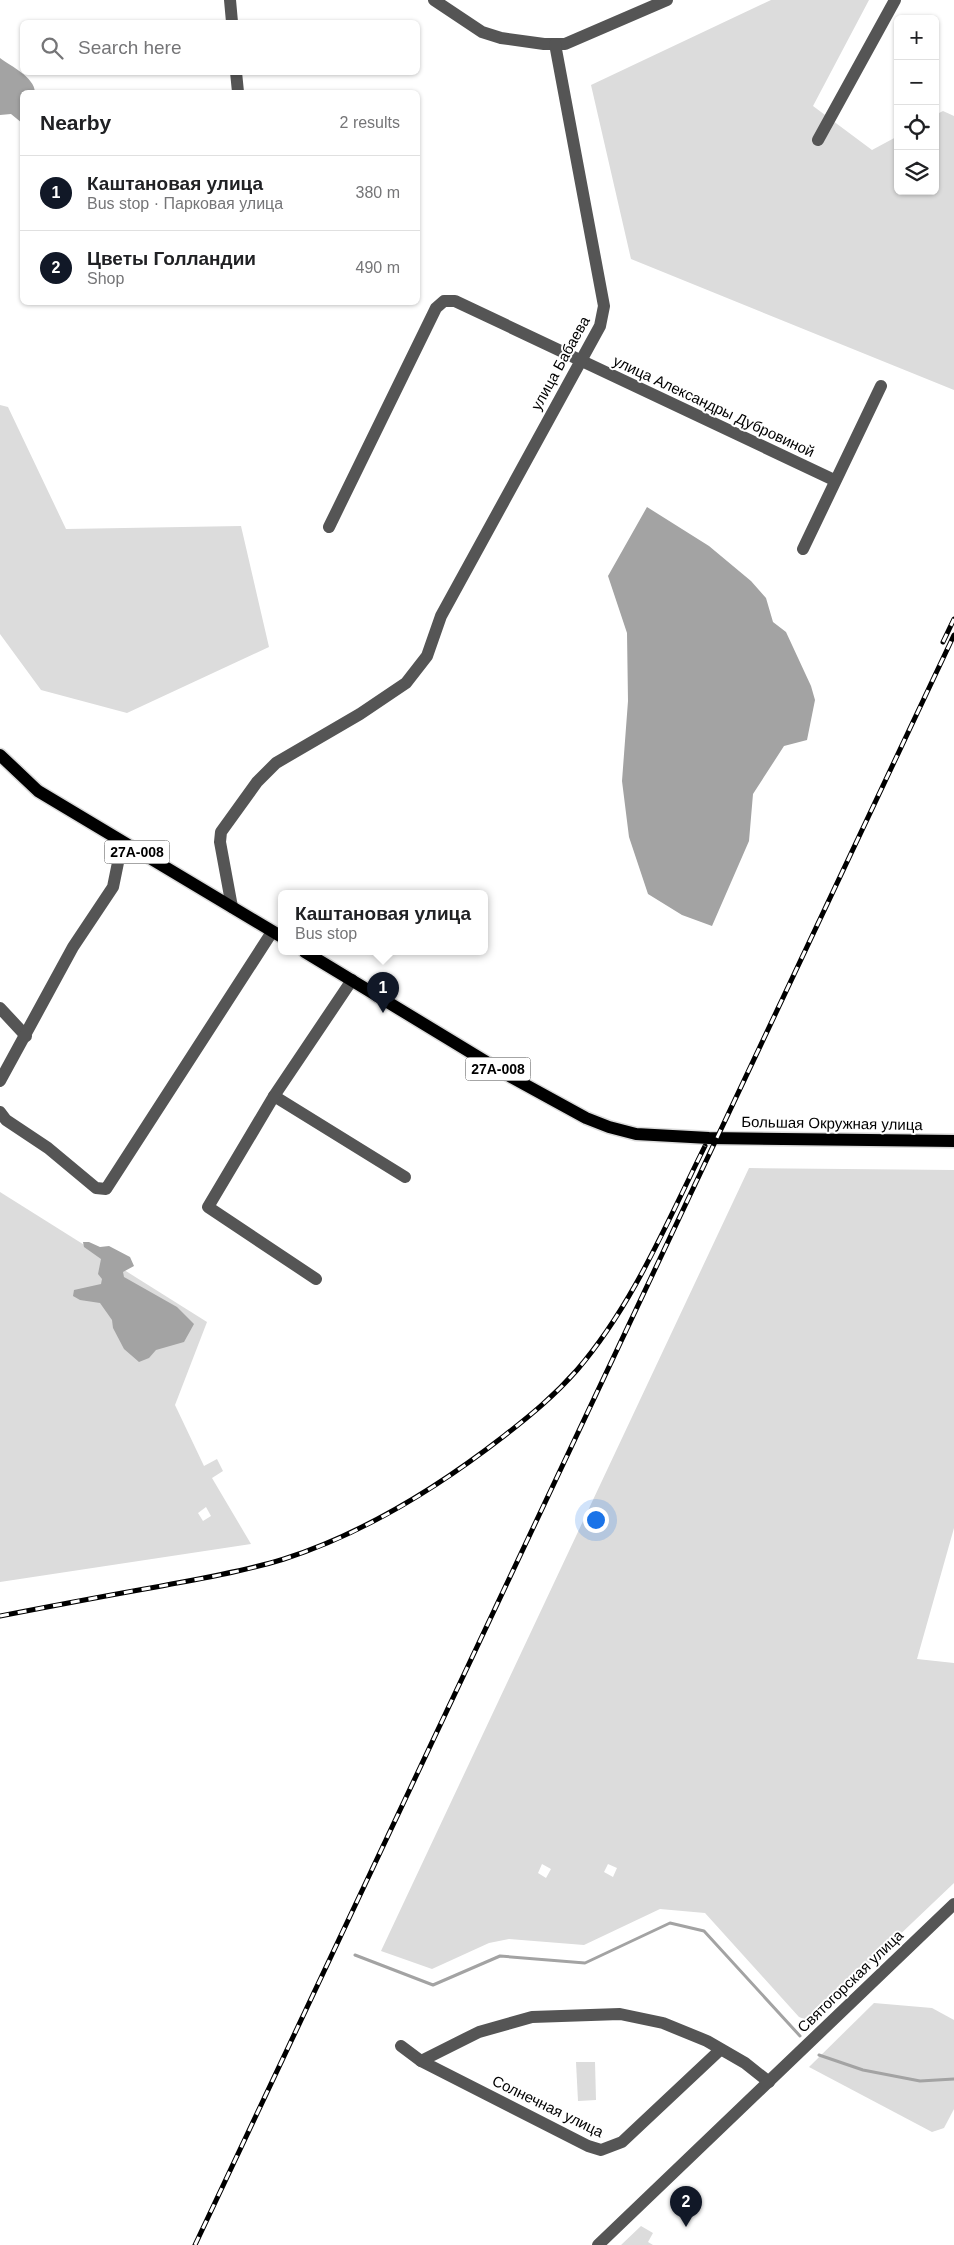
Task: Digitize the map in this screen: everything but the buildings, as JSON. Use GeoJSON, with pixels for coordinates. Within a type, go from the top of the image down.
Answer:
{"type":"FeatureCollection","features":[{"type":"Feature","properties":{"kind":"main road","name":"27А-008"},"geometry":{"type":"LineString","coordinates":[[0,755],[38,792],[277,935]]}},
{"type":"Feature","properties":{"kind":"main road","name":"27А-008"},"geometry":{"type":"LineString","coordinates":[[310,955],[352,980]]}},
{"type":"Feature","properties":{"kind":"main road","name":"Большая Окружная улица"},"geometry":{"type":"LineString","coordinates":[[352,980],[490,1064],[586,1118],[609,1127],[636,1134],[709,1138],[954,1141]]}},
{"type":"Feature","properties":{"kind":"street"},"geometry":{"type":"LineString","coordinates":[[230,0],[232,20]]}},
{"type":"Feature","properties":{"kind":"street"},"geometry":{"type":"LineString","coordinates":[[434,0],[482,32],[523,42],[555,44],[565,44],[667,0]]}},
{"type":"Feature","properties":{"kind":"street"},"geometry":{"type":"LineString","coordinates":[[818,140],[895,0]]}},
{"type":"Feature","properties":{"kind":"street","name":"улица Бабаева"},"geometry":{"type":"LineString","coordinates":[[232,907],[220,842],[221,832],[257,782],[276,763],[360,714],[406,683],[427,656],[440,616],[600,326],[604,306],[555,44]]}},
{"type":"Feature","properties":{"kind":"street"},"geometry":{"type":"LineString","coordinates":[[236,75],[238,90]]}},
{"type":"Feature","properties":{"kind":"street","name":"улица Александры Дубровиной"},"geometry":{"type":"LineString","coordinates":[[329,527],[436,308],[444,301],[454,301],[834,480]]}},
{"type":"Feature","properties":{"kind":"street"},"geometry":{"type":"LineString","coordinates":[[802,549],[881,386]]}},
{"type":"Feature","properties":{"kind":"street"},"geometry":{"type":"LineString","coordinates":[[0,1081],[73,947],[113,887],[122,844]]}},
{"type":"Feature","properties":{"kind":"street"},"geometry":{"type":"LineString","coordinates":[[0,1112],[6,1120],[48,1148],[96,1188],[106,1189],[277,935]]}},
{"type":"Feature","properties":{"kind":"street"},"geometry":{"type":"LineString","coordinates":[[316,1279],[208,1207],[274,1096],[352,980]]}},
{"type":"Feature","properties":{"kind":"street"},"geometry":{"type":"LineString","coordinates":[[0,1008],[26,1036]]}},
{"type":"Feature","properties":{"kind":"street"},"geometry":{"type":"LineString","coordinates":[[274,1096],[405,1177]]}},
{"type":"Feature","properties":{"kind":"street","name":"Святогорская улица"},"geometry":{"type":"LineString","coordinates":[[598,2245],[954,1904]]}},
{"type":"Feature","properties":{"kind":"street"},"geometry":{"type":"LineString","coordinates":[[421,2061],[479,2032],[532,2017],[620,2014],[663,2024],[707,2040],[720,2050],[745,2063],[769,2082]]}},
{"type":"Feature","properties":{"kind":"street","name":"Солнечная улица"},"geometry":{"type":"LineString","coordinates":[[401,2046],[421,2061],[588,2146],[601,2150],[622,2142],[720,2050]]}},
{"type":"Feature","properties":{"kind":"shaded area"},"geometry":{"type":"Polygon","coordinates":[[[771,0],[869,0],[813,106],[872,150],[894,138],[894,195],[939,195],[939,113],[943,111],[954,116],[954,390],[631,259],[591,85],[771,0]]]}},
{"type":"Feature","properties":{"kind":"shaded area"},"geometry":{"type":"Polygon","coordinates":[[[0,58],[20,72],[20,75],[27,77],[35,90],[20,90],[20,121],[11,114],[0,115],[0,58]]]}},
{"type":"Feature","properties":{"kind":"shaded area"},"geometry":{"type":"Polygon","coordinates":[[[0,405],[8,407],[66,529],[241,526],[269,647],[127,713],[41,690],[0,634],[0,405]]]}},
{"type":"Feature","properties":{"kind":"shaded area"},"geometry":{"type":"Polygon","coordinates":[[[647,507],[709,546],[751,581],[766,598],[773,622],[786,632],[811,686],[815,700],[807,740],[784,746],[753,794],[749,841],[712,926],[682,915],[648,894],[629,837],[622,781],[628,701],[627,633],[608,576],[647,507]]]}},
{"type":"Feature","properties":{"kind":"shaded area"},"geometry":{"type":"Polygon","coordinates":[[[749,1168],[954,1170],[954,1528],[917,1659],[954,1663],[954,1883],[809,2021],[799,2017],[705,1913],[660,1909],[584,1945],[509,1939],[489,1943],[432,1969],[381,1951],[749,1168]],[[542,1864],[538,1873],[546,1878],[551,1869],[542,1864]],[[608,1864],[604,1872],[613,1877],[617,1868],[608,1864]]]}},
{"type":"Feature","properties":{"kind":"shaded area"},"geometry":{"type":"Polygon","coordinates":[[[0,1192],[207,1322],[175,1405],[204,1466],[217,1459],[223,1471],[212,1478],[251,1544],[0,1582],[0,1192]],[[206,1507],[198,1513],[203,1521],[211,1516],[206,1507]]]}},
{"type":"Feature","properties":{"kind":"shaded area"},"geometry":{"type":"Polygon","coordinates":[[[83,1242],[89,1242],[100,1247],[109,1246],[130,1257],[134,1266],[123,1272],[124,1277],[177,1307],[194,1324],[184,1342],[156,1350],[149,1358],[139,1362],[124,1349],[113,1328],[112,1320],[100,1303],[80,1300],[73,1296],[74,1290],[101,1284],[102,1279],[98,1274],[101,1259],[84,1247],[83,1242]]]}},
{"type":"Feature","properties":{"kind":"shaded area"},"geometry":{"type":"Polygon","coordinates":[[[874,2003],[932,2008],[954,2020],[954,2109],[944,2128],[932,2132],[809,2067],[874,2003]]]}},
{"type":"Feature","properties":{"kind":"shaded area"},"geometry":{"type":"Polygon","coordinates":[[[576,2062],[595,2062],[596,2100],[578,2101],[576,2062]]]}},
{"type":"Feature","properties":{"kind":"shaded area"},"geometry":{"type":"Polygon","coordinates":[[[641,2226],[653,2233],[648,2242],[653,2245],[621,2245],[641,2226]]]}},
{"type":"Feature","properties":{"kind":"waterway"},"geometry":{"type":"LineString","coordinates":[[355,1955],[433,1985],[500,1956],[585,1963],[670,1923],[704,1931],[800,2036]]}},
{"type":"Feature","properties":{"kind":"waterway"},"geometry":{"type":"LineString","coordinates":[[819,2055],[863,2070],[920,2081],[954,2079]]}},
{"type":"Feature","properties":{"kind":"railway"},"geometry":{"type":"LineString","coordinates":[[943,642],[954,619]]}},
{"type":"Feature","properties":{"kind":"railway"},"geometry":{"type":"LineString","coordinates":[[195,2245],[954,635]]}},
{"type":"Feature","properties":{"kind":"railway"},"geometry":{"type":"LineString","coordinates":[[0,1616],[220,1575],[284,1559],[343,1536],[372,1522],[453,1474],[542,1405],[577,1370],[597,1345],[632,1291],[648,1262],[705,1146]]}},
{"type":"Feature","properties":{"kind":"place","name":"Каштановая улица"},"geometry":{"type":"Point","coordinates":[383,1013]}},
{"type":"Feature","properties":{"kind":"place","name":"Цветы Голландии"},"geometry":{"type":"Point","coordinates":[686,2227]}}]}
